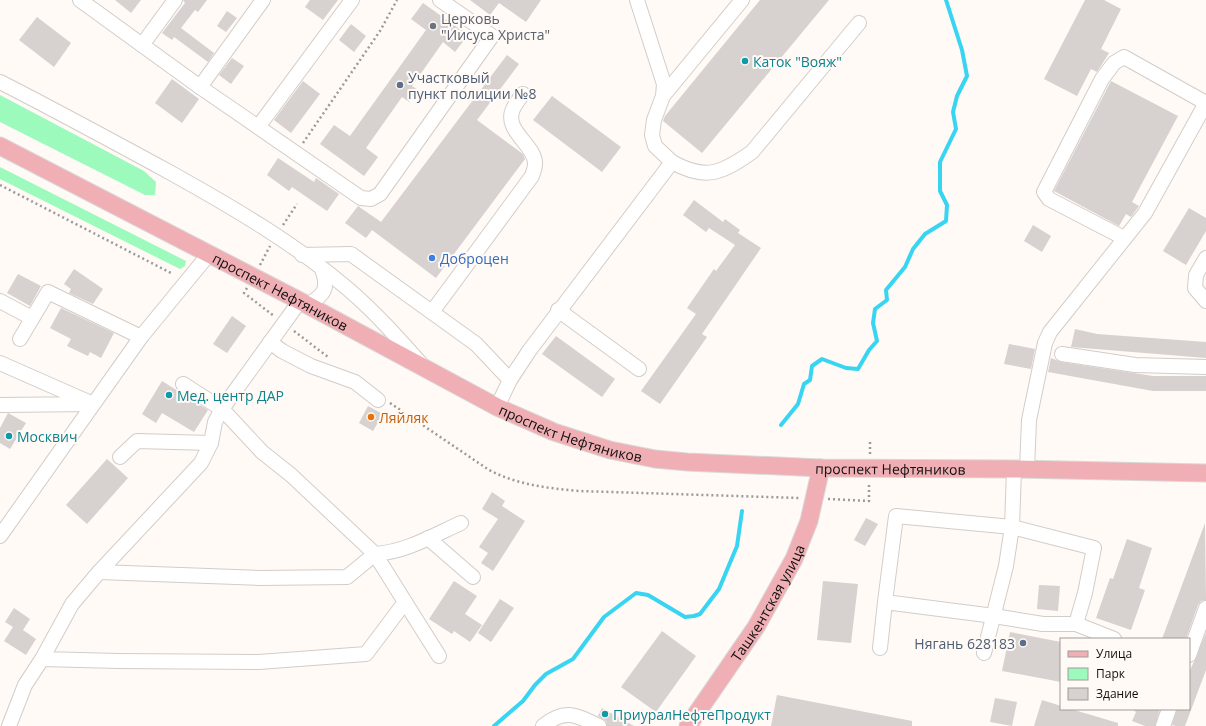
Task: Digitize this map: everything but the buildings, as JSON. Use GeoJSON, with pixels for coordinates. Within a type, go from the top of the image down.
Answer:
{"type":"FeatureCollection","features":[{"type":"Feature","properties":{"kind":"main road","name":"проспект Нефтяников"},"geometry":{"type":"LineString","coordinates":[[0,146],[424,366],[497,407],[530,423],[577,441],[632,455],[687,462],[822,468],[1021,469],[1206,474]]}},
{"type":"Feature","properties":{"kind":"main road","name":"Ташкентская улица"},"geometry":{"type":"LineString","coordinates":[[688,726],[756,627],[794,560],[809,521],[822,468]]}},
{"type":"Feature","properties":{"kind":"street"},"geometry":{"type":"LineString","coordinates":[[142,45],[175,0]]}},
{"type":"Feature","properties":{"kind":"street"},"geometry":{"type":"LineString","coordinates":[[200,87],[263,0]]}},
{"type":"Feature","properties":{"kind":"street"},"geometry":{"type":"LineString","coordinates":[[258,127],[352,0]]}},
{"type":"Feature","properties":{"kind":"street"},"geometry":{"type":"LineString","coordinates":[[83,1],[200,87],[361,198],[371,198],[380,194],[492,36],[440,0]]}},
{"type":"Feature","properties":{"kind":"street"},"geometry":{"type":"LineString","coordinates":[[636,0],[664,84],[663,96],[654,120],[652,135],[655,146],[672,162],[686,170],[711,173],[730,168],[752,152],[859,23]]}},
{"type":"Feature","properties":{"kind":"street"},"geometry":{"type":"LineString","coordinates":[[663,96],[742,0]]}},
{"type":"Feature","properties":{"kind":"street"},"geometry":{"type":"LineString","coordinates":[[984,653],[1006,566],[1029,420],[1045,343],[1050,332],[1145,213],[1206,103],[1124,57],[1114,63],[1102,79],[1044,192],[1049,199],[1124,238]]}},
{"type":"Feature","properties":{"kind":"street"},"geometry":{"type":"LineString","coordinates":[[0,82],[106,137],[223,202],[322,269],[347,289],[387,325],[424,366]]}},
{"type":"Feature","properties":{"kind":"street"},"geometry":{"type":"LineString","coordinates":[[432,312],[532,176],[535,164],[534,156],[513,127],[511,117],[512,110],[524,94]]}},
{"type":"Feature","properties":{"kind":"street"},"geometry":{"type":"LineString","coordinates":[[497,407],[510,380],[558,310],[672,162]]}},
{"type":"Feature","properties":{"kind":"street"},"geometry":{"type":"LineString","coordinates":[[0,536],[142,337],[209,254]]}},
{"type":"Feature","properties":{"kind":"street"},"geometry":{"type":"LineString","coordinates":[[302,255],[351,254],[476,344],[510,380]]}},
{"type":"Feature","properties":{"kind":"street"},"geometry":{"type":"LineString","coordinates":[[1206,258],[1196,275],[1195,288],[1206,301]]}},
{"type":"Feature","properties":{"kind":"street"},"geometry":{"type":"LineString","coordinates":[[9,726],[17,702],[25,685],[42,659],[72,604],[99,572],[201,464],[211,443],[218,416],[270,342],[304,303],[318,299],[324,292],[326,281],[322,269]]}},
{"type":"Feature","properties":{"kind":"street"},"geometry":{"type":"LineString","coordinates":[[20,339],[48,292],[142,337]]}},
{"type":"Feature","properties":{"kind":"street"},"geometry":{"type":"LineString","coordinates":[[0,301],[32,318]]}},
{"type":"Feature","properties":{"kind":"street"},"geometry":{"type":"LineString","coordinates":[[558,310],[639,369]]}},
{"type":"Feature","properties":{"kind":"street"},"geometry":{"type":"LineString","coordinates":[[270,342],[282,351],[312,366],[355,382],[378,400]]}},
{"type":"Feature","properties":{"kind":"street"},"geometry":{"type":"LineString","coordinates":[[1062,354],[1135,365],[1206,367]]}},
{"type":"Feature","properties":{"kind":"street"},"geometry":{"type":"LineString","coordinates":[[0,363],[93,404]]}},
{"type":"Feature","properties":{"kind":"street"},"geometry":{"type":"LineString","coordinates":[[183,384],[218,416],[231,420],[262,452],[291,475],[375,554],[439,656]]}},
{"type":"Feature","properties":{"kind":"street"},"geometry":{"type":"LineString","coordinates":[[0,404],[93,404]]}},
{"type":"Feature","properties":{"kind":"street"},"geometry":{"type":"LineString","coordinates":[[120,457],[137,441],[211,443]]}},
{"type":"Feature","properties":{"kind":"street"},"geometry":{"type":"LineString","coordinates":[[880,648],[896,516],[1012,527],[1094,548],[1085,593],[1076,624]]}},
{"type":"Feature","properties":{"kind":"street"},"geometry":{"type":"LineString","coordinates":[[99,572],[260,578],[347,577],[375,554],[392,553],[461,523]]}},
{"type":"Feature","properties":{"kind":"street"},"geometry":{"type":"LineString","coordinates":[[428,538],[473,577]]}},
{"type":"Feature","properties":{"kind":"street"},"geometry":{"type":"LineString","coordinates":[[42,659],[118,662],[259,662],[366,654],[405,602]]}},
{"type":"Feature","properties":{"kind":"street"},"geometry":{"type":"LineString","coordinates":[[885,602],[1043,624],[1076,624],[1107,638]]}},
{"type":"Feature","properties":{"kind":"street"},"geometry":{"type":"LineString","coordinates":[[1190,652],[1206,608]]}},
{"type":"Feature","properties":{"kind":"street"},"geometry":{"type":"LineString","coordinates":[[1163,726],[1169,710]]}},
{"type":"Feature","properties":{"kind":"street"},"geometry":{"type":"LineString","coordinates":[[543,726],[554,718],[571,714],[599,726]]}},
{"type":"Feature","properties":{"kind":"path"},"geometry":{"type":"LineString","coordinates":[[296,153],[380,31],[397,0]]}},
{"type":"Feature","properties":{"kind":"path"},"geometry":{"type":"LineString","coordinates":[[0,185],[171,273]]}},
{"type":"Feature","properties":{"kind":"green space"},"geometry":{"type":"Polygon","coordinates":[[[0,95],[144,171],[156,182],[155,195],[145,195],[0,122],[0,95]]]}},
{"type":"Feature","properties":{"kind":"green space"},"geometry":{"type":"Polygon","coordinates":[[[0,167],[186,261],[185,266],[180,269],[0,179],[0,167]]]}},
{"type":"Feature","properties":{"kind":"waterway"},"geometry":{"type":"LineString","coordinates":[[781,425],[798,404],[804,384],[810,380],[812,366],[822,359],[846,368],[858,369],[869,350],[877,341],[873,323],[875,309],[887,300],[886,290],[905,267],[913,249],[925,234],[946,221],[947,205],[940,191],[940,162],[956,129],[953,112],[957,96],[967,76],[962,50],[946,0]]}},
{"type":"Feature","properties":{"kind":"waterway"},"geometry":{"type":"LineString","coordinates":[[494,726],[523,701],[535,685],[546,674],[573,659],[604,617],[636,593],[648,595],[685,617],[700,614],[719,589],[737,546],[742,511]]}},
{"type":"Feature","properties":{"kind":"place","name":"Церковь \"Иисуса Христа\""},"geometry":{"type":"Point","coordinates":[433,26]}},
{"type":"Feature","properties":{"kind":"place","name":"Каток \"Вояж\""},"geometry":{"type":"Point","coordinates":[745,61]}},
{"type":"Feature","properties":{"kind":"place","name":"Участковый пункт полиции №8"},"geometry":{"type":"Point","coordinates":[400,85]}},
{"type":"Feature","properties":{"kind":"place","name":"Доброцен"},"geometry":{"type":"Point","coordinates":[432,258]}},
{"type":"Feature","properties":{"kind":"place","name":"Мед. центр ДАР"},"geometry":{"type":"Point","coordinates":[169,395]}},
{"type":"Feature","properties":{"kind":"place","name":"Ляйляк"},"geometry":{"type":"Point","coordinates":[371,417]}},
{"type":"Feature","properties":{"kind":"place","name":"Москвич"},"geometry":{"type":"Point","coordinates":[9,436]}},
{"type":"Feature","properties":{"kind":"place","name":"Нягань 628183"},"geometry":{"type":"Point","coordinates":[1023,643]}},
{"type":"Feature","properties":{"kind":"place","name":"ПриуралНефтеПродукт"},"geometry":{"type":"Point","coordinates":[605,714]}}]}
